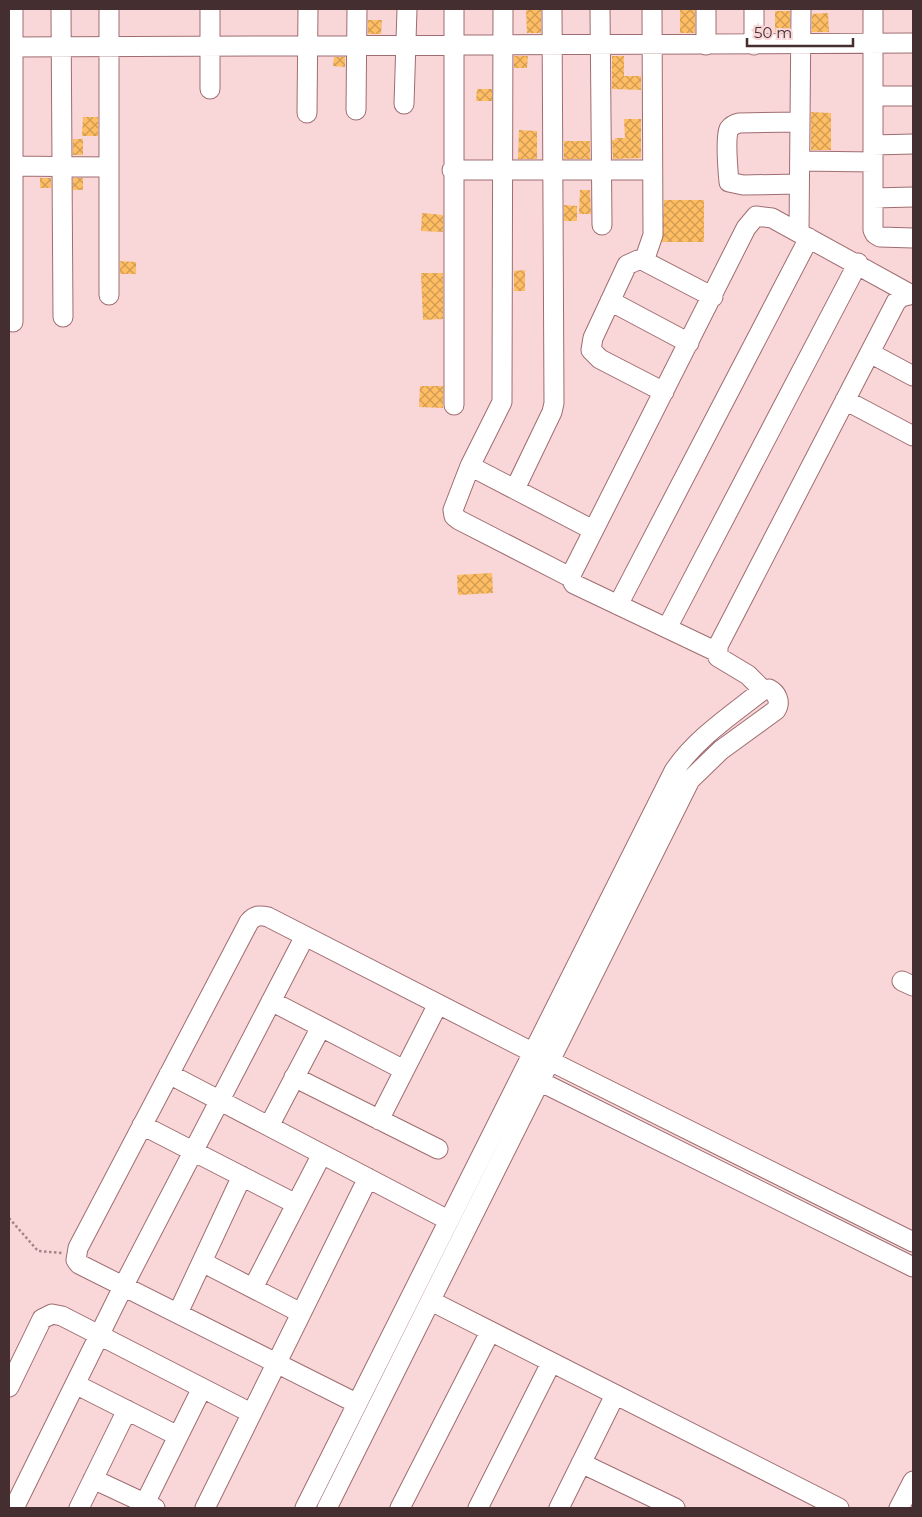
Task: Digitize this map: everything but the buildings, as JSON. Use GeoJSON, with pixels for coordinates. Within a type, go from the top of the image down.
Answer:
{"type":"FeatureCollection","features":[{"type":"Feature","properties":{"kind":"street"},"geometry":{"type":"LineString","coordinates":[[13,9],[11,47],[13,322]]}},
{"type":"Feature","properties":{"kind":"street"},"geometry":{"type":"LineString","coordinates":[[61,9],[63,316]]}},
{"type":"Feature","properties":{"kind":"street"},"geometry":{"type":"LineString","coordinates":[[109,9],[109,295]]}},
{"type":"Feature","properties":{"kind":"street"},"geometry":{"type":"LineString","coordinates":[[210,9],[210,89]]}},
{"type":"Feature","properties":{"kind":"street"},"geometry":{"type":"LineString","coordinates":[[307,113],[308,9]]}},
{"type":"Feature","properties":{"kind":"street"},"geometry":{"type":"LineString","coordinates":[[356,110],[358,9]]}},
{"type":"Feature","properties":{"kind":"street"},"geometry":{"type":"LineString","coordinates":[[404,104],[407,9]]}},
{"type":"Feature","properties":{"kind":"street"},"geometry":{"type":"LineString","coordinates":[[454,9],[452,170],[454,405]]}},
{"type":"Feature","properties":{"kind":"street"},"geometry":{"type":"LineString","coordinates":[[503,9],[502,402],[454,503],[454,516],[570,577],[574,584],[717,652]]}},
{"type":"Feature","properties":{"kind":"street"},"geometry":{"type":"LineString","coordinates":[[515,489],[552,412],[554,403],[552,9]]}},
{"type":"Feature","properties":{"kind":"street"},"geometry":{"type":"LineString","coordinates":[[600,9],[602,224]]}},
{"type":"Feature","properties":{"kind":"street"},"geometry":{"type":"LineString","coordinates":[[644,261],[652,235],[652,9]]}},
{"type":"Feature","properties":{"kind":"street"},"geometry":{"type":"LineString","coordinates":[[706,9],[706,45]]}},
{"type":"Feature","properties":{"kind":"street"},"geometry":{"type":"LineString","coordinates":[[754,9],[754,45]]}},
{"type":"Feature","properties":{"kind":"street"},"geometry":{"type":"LineString","coordinates":[[618,605],[804,235],[799,184],[801,9]]}},
{"type":"Feature","properties":{"kind":"street"},"geometry":{"type":"LineString","coordinates":[[873,9],[873,198],[875,234],[889,238],[913,238]]}},
{"type":"Feature","properties":{"kind":"street"},"geometry":{"type":"LineString","coordinates":[[11,47],[652,46],[913,43]]}},
{"type":"Feature","properties":{"kind":"street"},"geometry":{"type":"LineString","coordinates":[[873,96],[913,96]]}},
{"type":"Feature","properties":{"kind":"street"},"geometry":{"type":"LineString","coordinates":[[799,184],[743,186],[729,182],[728,138],[729,130],[733,125],[739,123],[800,122]]}},
{"type":"Feature","properties":{"kind":"street"},"geometry":{"type":"LineString","coordinates":[[800,161],[873,153],[913,144]]}},
{"type":"Feature","properties":{"kind":"street"},"geometry":{"type":"LineString","coordinates":[[11,166],[109,166]]}},
{"type":"Feature","properties":{"kind":"street"},"geometry":{"type":"LineString","coordinates":[[452,170],[652,170]]}},
{"type":"Feature","properties":{"kind":"street"},"geometry":{"type":"LineString","coordinates":[[873,198],[913,198]]}},
{"type":"Feature","properties":{"kind":"street"},"geometry":{"type":"LineString","coordinates":[[570,577],[713,297],[746,228],[756,216],[772,218],[912,294]]}},
{"type":"Feature","properties":{"kind":"street"},"geometry":{"type":"LineString","coordinates":[[664,392],[600,359],[591,350],[592,338],[628,265],[638,260],[644,261],[713,297]]}},
{"type":"Feature","properties":{"kind":"street"},"geometry":{"type":"LineString","coordinates":[[667,628],[858,263]]}},
{"type":"Feature","properties":{"kind":"street"},"geometry":{"type":"LineString","coordinates":[[327,1508],[690,780],[721,750],[772,714],[778,706],[779,702],[773,691],[763,690],[748,676],[718,657],[717,652],[896,302],[912,294]]}},
{"type":"Feature","properties":{"kind":"street"},"geometry":{"type":"LineString","coordinates":[[610,301],[689,343]]}},
{"type":"Feature","properties":{"kind":"street"},"geometry":{"type":"LineString","coordinates":[[870,353],[913,376]]}},
{"type":"Feature","properties":{"kind":"street"},"geometry":{"type":"LineString","coordinates":[[845,400],[913,436]]}},
{"type":"Feature","properties":{"kind":"street"},"geometry":{"type":"LineString","coordinates":[[470,466],[593,530]]}},
{"type":"Feature","properties":{"kind":"street"},"geometry":{"type":"LineString","coordinates":[[304,1508],[674,771],[684,757],[763,690]]}},
{"type":"Feature","properties":{"kind":"street"},"geometry":{"type":"LineString","coordinates":[[356,1404],[79,1264],[76,1260],[76,1255],[142,1125],[249,922],[254,917],[261,915],[268,917],[551,1062],[913,1242]]}},
{"type":"Feature","properties":{"kind":"street"},"geometry":{"type":"LineString","coordinates":[[18,1507],[124,1286],[305,936]]}},
{"type":"Feature","properties":{"kind":"street"},"geometry":{"type":"LineString","coordinates":[[271,1001],[404,1070]]}},
{"type":"Feature","properties":{"kind":"street"},"geometry":{"type":"LineString","coordinates":[[379,1120],[438,1004]]}},
{"type":"Feature","properties":{"kind":"street"},"geometry":{"type":"LineString","coordinates":[[269,1126],[320,1027]]}},
{"type":"Feature","properties":{"kind":"street"},"geometry":{"type":"LineString","coordinates":[[522,1072],[913,1267]]}},
{"type":"Feature","properties":{"kind":"street"},"geometry":{"type":"LineString","coordinates":[[169,1074],[448,1220]]}},
{"type":"Feature","properties":{"kind":"street"},"geometry":{"type":"LineString","coordinates":[[294,1077],[438,1149]]}},
{"type":"Feature","properties":{"kind":"street"},"geometry":{"type":"LineString","coordinates":[[142,1125],[296,1204]]}},
{"type":"Feature","properties":{"kind":"street"},"geometry":{"type":"LineString","coordinates":[[253,1288],[322,1154]]}},
{"type":"Feature","properties":{"kind":"street"},"geometry":{"type":"LineString","coordinates":[[178,1313],[242,1176]]}},
{"type":"Feature","properties":{"kind":"street"},"geometry":{"type":"LineString","coordinates":[[205,1508],[368,1178]]}},
{"type":"Feature","properties":{"kind":"street"},"geometry":{"type":"LineString","coordinates":[[202,1262],[301,1313]]}},
{"type":"Feature","properties":{"kind":"street"},"geometry":{"type":"LineString","coordinates":[[431,1301],[827,1506]]}},
{"type":"Feature","properties":{"kind":"street"},"geometry":{"type":"LineString","coordinates":[[9,1387],[42,1319],[52,1314],[62,1316],[251,1413]]}},
{"type":"Feature","properties":{"kind":"street"},"geometry":{"type":"LineString","coordinates":[[400,1508],[490,1332]]}},
{"type":"Feature","properties":{"kind":"street"},"geometry":{"type":"LineString","coordinates":[[478,1508],[551,1362]]}},
{"type":"Feature","properties":{"kind":"street"},"geometry":{"type":"LineString","coordinates":[[76,1384],[178,1436]]}},
{"type":"Feature","properties":{"kind":"street"},"geometry":{"type":"LineString","coordinates":[[93,1479],[151,1506],[178,1436],[202,1388]]}},
{"type":"Feature","properties":{"kind":"street"},"geometry":{"type":"LineString","coordinates":[[558,1508],[615,1395]]}},
{"type":"Feature","properties":{"kind":"street"},"geometry":{"type":"LineString","coordinates":[[79,1508],[127,1410]]}},
{"type":"Feature","properties":{"kind":"street"},"geometry":{"type":"LineString","coordinates":[[581,1463],[674,1508]]}},
{"type":"Feature","properties":{"kind":"street"},"geometry":{"type":"LineString","coordinates":[[899,1508],[913,1481]]}},
{"type":"Feature","properties":{"kind":"path"},"geometry":{"type":"LineString","coordinates":[[9,1218],[38,1251],[76,1255]]}}]}
